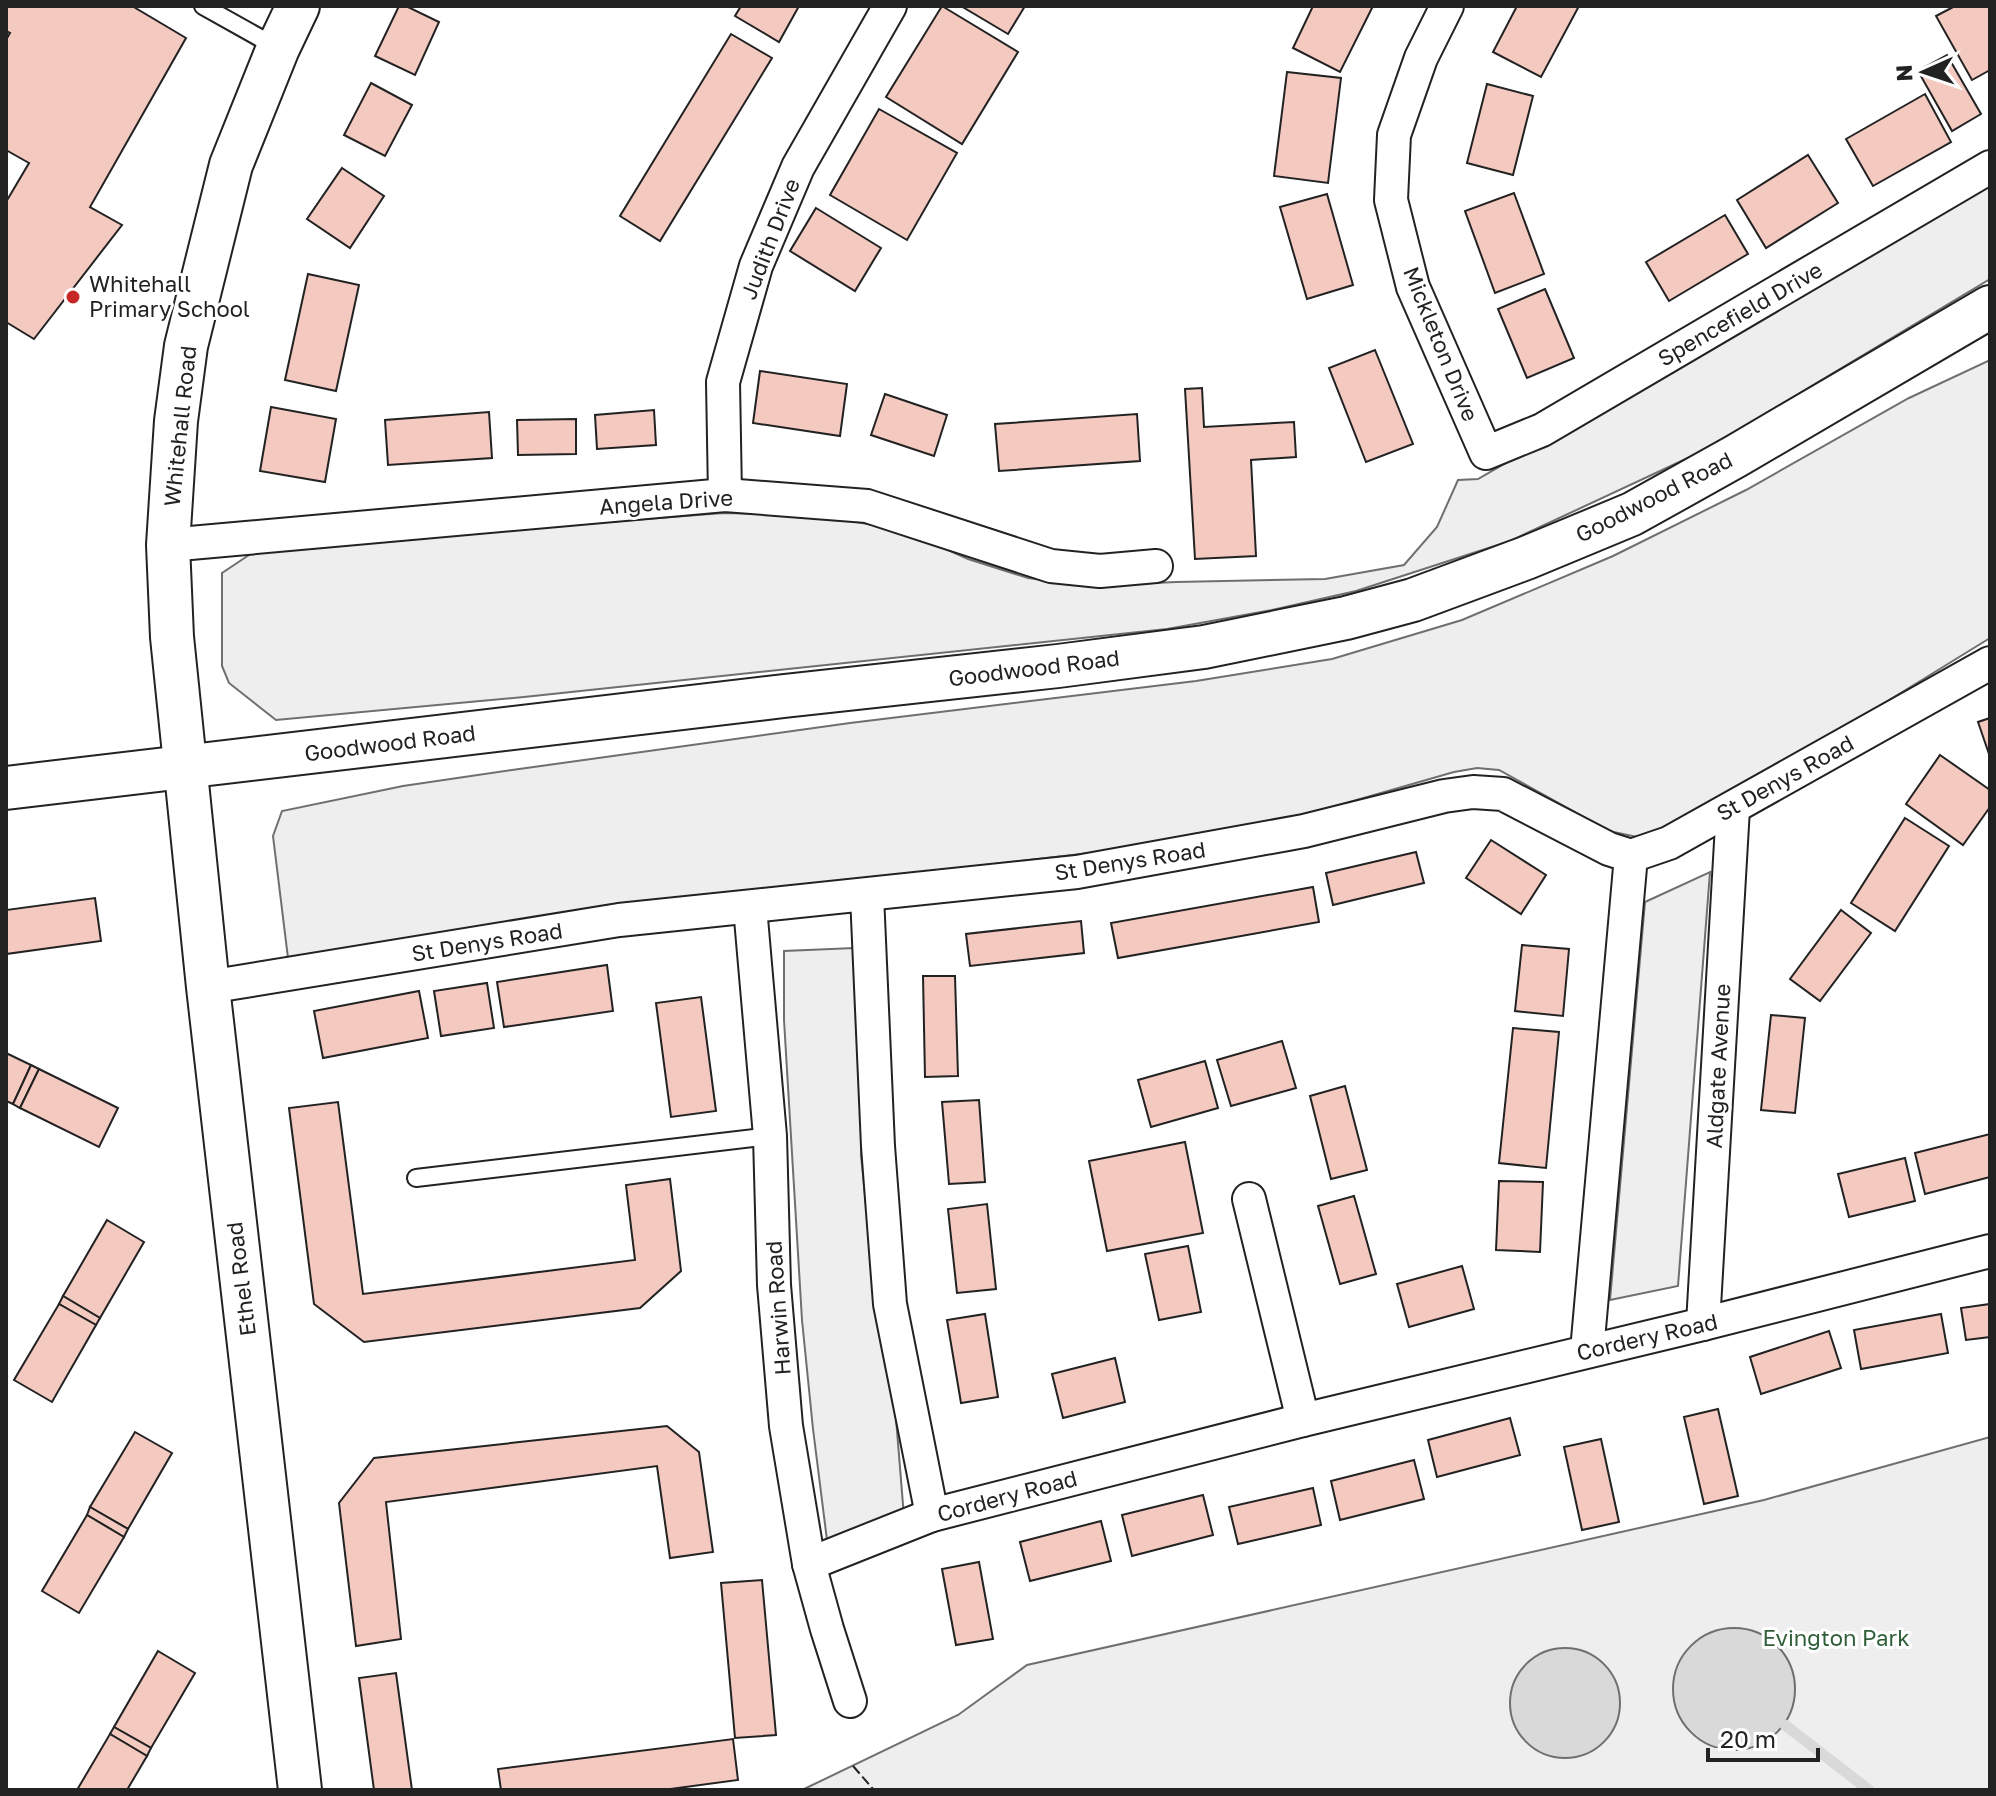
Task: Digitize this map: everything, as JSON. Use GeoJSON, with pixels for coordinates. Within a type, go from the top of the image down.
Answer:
{"type":"FeatureCollection","features":[{"type":"Feature","properties":{"kind":"street","name":"Whitehall Road"},"geometry":{"type":"LineString","coordinates":[[185,767],[172,637],[168,545],[176,421],[186,346],[231,165],[298,6]]}},
{"type":"Feature","properties":{"kind":"street","name":"Judith Drive"},"geometry":{"type":"LineString","coordinates":[[725,495],[723,382],[756,266],[798,167],[890,6]]}},
{"type":"Feature","properties":{"kind":"street","name":"Mickleton Drive"},"geometry":{"type":"LineString","coordinates":[[1447,6],[1421,58],[1394,135],[1391,200],[1413,287],[1486,453]]}},
{"type":"Feature","properties":{"kind":"street","name":"Spencefield Drive"},"geometry":{"type":"LineString","coordinates":[[1486,453],[1542,430],[1990,167]]}},
{"type":"Feature","properties":{"kind":"street","name":"Goodwood Road"},"geometry":{"type":"LineString","coordinates":[[6,788],[1058,666],[1204,647],[1346,618],[1413,600],[1632,514],[1990,307]]}},
{"type":"Feature","properties":{"kind":"street","name":"Angela Drive"},"geometry":{"type":"LineString","coordinates":[[168,545],[725,495],[867,506],[1051,566],[1100,571],[1156,566]]}},
{"type":"Feature","properties":{"kind":"street","name":"St Denys Road"},"geometry":{"type":"LineString","coordinates":[[208,987],[619,920],[1077,872],[1304,831],[1444,796],[1473,792],[1503,794],[1609,849],[1631,856],[1669,843],[1990,663]]}},
{"type":"Feature","properties":{"kind":"street","name":"Ethel Road"},"geometry":{"type":"LineString","coordinates":[[185,767],[300,1790]]}},
{"type":"Feature","properties":{"kind":"street","name":"Aldgate Avenue"},"geometry":{"type":"LineString","coordinates":[[1703,1324],[1733,808]]}},
{"type":"Feature","properties":{"kind":"street"},"geometry":{"type":"LineString","coordinates":[[1587,1351],[1631,856]]}},
{"type":"Feature","properties":{"kind":"street"},"geometry":{"type":"LineString","coordinates":[[867,895],[878,1146],[890,1304],[932,1515]]}},
{"type":"Feature","properties":{"kind":"street","name":"Harwin Road"},"geometry":{"type":"LineString","coordinates":[[750,907],[770,1136],[774,1285],[786,1426],[809,1564],[850,1701]]}},
{"type":"Feature","properties":{"kind":"street"},"geometry":{"type":"LineString","coordinates":[[1249,1199],[1303,1420]]}},
{"type":"Feature","properties":{"kind":"street","name":"Cordery Road"},"geometry":{"type":"LineString","coordinates":[[809,1564],[932,1515],[1990,1251]]}},
{"type":"Feature","properties":{"kind":"lane"},"geometry":{"type":"LineString","coordinates":[[203,6],[278,48]]}},
{"type":"Feature","properties":{"kind":"lane"},"geometry":{"type":"LineString","coordinates":[[416,1178],[770,1136]]}},
{"type":"Feature","properties":{"kind":"green space"},"geometry":{"type":"Polygon","coordinates":[[[1990,183],[1990,279],[1705,450],[1510,541],[1356,591],[1167,629],[276,720],[229,683],[222,666],[222,573],[258,549],[723,513],[818,515],[906,531],[968,559],[1028,578],[1089,586],[1325,579],[1404,565],[1437,527],[1458,480],[1478,479],[1990,183]]]}},
{"type":"Feature","properties":{"kind":"green space"},"geometry":{"type":"Polygon","coordinates":[[[1990,360],[1990,638],[1839,731],[1659,830],[1637,837],[1609,831],[1499,770],[1477,768],[1308,814],[1107,851],[616,908],[288,958],[273,836],[282,811],[403,786],[512,770],[850,723],[1196,681],[1332,659],[1462,620],[1613,556],[1746,490],[1909,398],[1990,360]]]}},
{"type":"Feature","properties":{"kind":"green space"},"geometry":{"type":"Polygon","coordinates":[[[1710,872],[1678,1286],[1610,1300],[1645,902],[1710,872]]]}},
{"type":"Feature","properties":{"kind":"green space"},"geometry":{"type":"Polygon","coordinates":[[[854,948],[861,1055],[861,1155],[876,1305],[895,1406],[904,1517],[828,1548],[802,1320],[784,1020],[784,951],[854,948]]]}},
{"type":"Feature","properties":{"kind":"green space","name":"Evington Park"},"geometry":{"type":"Polygon","coordinates":[[[1990,1437],[1990,1790],[802,1790],[958,1715],[1027,1665],[1764,1500],[1990,1437]]]}},
{"type":"Feature","properties":{"kind":"shaded area"},"geometry":{"type":"Polygon","coordinates":[[[1734,1628],[1758,1632],[1777,1646],[1791,1665],[1795,1689],[1791,1713],[1777,1732],[1758,1746],[1734,1750],[1710,1746],[1691,1732],[1677,1713],[1673,1689],[1677,1665],[1691,1646],[1710,1632],[1734,1628]]]}},
{"type":"Feature","properties":{"kind":"shaded area"},"geometry":{"type":"Polygon","coordinates":[[[1565,1648],[1586,1653],[1604,1664],[1615,1682],[1620,1703],[1615,1724],[1604,1742],[1586,1753],[1565,1758],[1544,1753],[1526,1742],[1515,1724],[1510,1703],[1515,1682],[1526,1664],[1544,1653],[1565,1648]]]}},
{"type":"Feature","properties":{"kind":"building"},"geometry":{"type":"Polygon","coordinates":[[[6,6],[132,6],[186,38],[90,207],[122,225],[34,339],[6,322],[6,202],[29,163],[6,150],[6,40],[10,33],[6,31],[6,6]]]}},
{"type":"Feature","properties":{"kind":"building"},"geometry":{"type":"Polygon","coordinates":[[[399,6],[406,6],[439,22],[415,75],[375,56],[399,6]]]}},
{"type":"Feature","properties":{"kind":"building"},"geometry":{"type":"Polygon","coordinates":[[[741,6],[799,6],[779,42],[735,16],[741,6]]]}},
{"type":"Feature","properties":{"kind":"building"},"geometry":{"type":"Polygon","coordinates":[[[942,6],[1018,52],[962,144],[886,97],[942,6]]]}},
{"type":"Feature","properties":{"kind":"building"},"geometry":{"type":"Polygon","coordinates":[[[961,6],[1025,6],[1008,34],[961,6]]]}},
{"type":"Feature","properties":{"kind":"building"},"geometry":{"type":"Polygon","coordinates":[[[1313,6],[1373,6],[1340,72],[1293,48],[1313,6]]]}},
{"type":"Feature","properties":{"kind":"building"},"geometry":{"type":"Polygon","coordinates":[[[1517,6],[1579,6],[1541,77],[1493,52],[1517,6]]]}},
{"type":"Feature","properties":{"kind":"building"},"geometry":{"type":"Polygon","coordinates":[[[1955,6],[1990,6],[1990,70],[1972,80],[1936,16],[1955,6]]]}},
{"type":"Feature","properties":{"kind":"building"},"geometry":{"type":"Polygon","coordinates":[[[731,34],[772,58],[660,241],[620,216],[731,34]]]}},
{"type":"Feature","properties":{"kind":"building"},"geometry":{"type":"Polygon","coordinates":[[[1947,55],[1981,114],[1952,131],[1918,71],[1947,55]]]}},
{"type":"Feature","properties":{"kind":"building"},"geometry":{"type":"Polygon","coordinates":[[[1287,72],[1341,78],[1328,183],[1274,176],[1287,72]]]}},
{"type":"Feature","properties":{"kind":"building"},"geometry":{"type":"Polygon","coordinates":[[[371,83],[412,105],[385,156],[344,135],[371,83]]]}},
{"type":"Feature","properties":{"kind":"building"},"geometry":{"type":"Polygon","coordinates":[[[1487,84],[1533,96],[1513,175],[1467,163],[1487,84]]]}},
{"type":"Feature","properties":{"kind":"building"},"geometry":{"type":"Polygon","coordinates":[[[1925,94],[1951,142],[1873,186],[1846,139],[1925,94]]]}},
{"type":"Feature","properties":{"kind":"building"},"geometry":{"type":"Polygon","coordinates":[[[879,109],[957,153],[907,240],[830,195],[879,109]]]}},
{"type":"Feature","properties":{"kind":"building"},"geometry":{"type":"Polygon","coordinates":[[[1808,155],[1838,203],[1766,248],[1737,200],[1808,155]]]}},
{"type":"Feature","properties":{"kind":"building"},"geometry":{"type":"Polygon","coordinates":[[[342,168],[384,196],[350,248],[307,219],[342,168]]]}},
{"type":"Feature","properties":{"kind":"building"},"geometry":{"type":"Polygon","coordinates":[[[1514,193],[1544,274],[1495,293],[1465,211],[1514,193]]]}},
{"type":"Feature","properties":{"kind":"building"},"geometry":{"type":"Polygon","coordinates":[[[1327,194],[1353,285],[1307,299],[1280,207],[1327,194]]]}},
{"type":"Feature","properties":{"kind":"building"},"geometry":{"type":"Polygon","coordinates":[[[816,208],[881,248],[855,291],[790,251],[816,208]]]}},
{"type":"Feature","properties":{"kind":"building"},"geometry":{"type":"Polygon","coordinates":[[[1725,215],[1748,254],[1669,301],[1646,262],[1725,215]]]}},
{"type":"Feature","properties":{"kind":"building"},"geometry":{"type":"Polygon","coordinates":[[[308,274],[359,285],[336,391],[285,380],[308,274]]]}},
{"type":"Feature","properties":{"kind":"building"},"geometry":{"type":"Polygon","coordinates":[[[1545,289],[1574,358],[1527,378],[1498,309],[1545,289]]]}},
{"type":"Feature","properties":{"kind":"building"},"geometry":{"type":"Polygon","coordinates":[[[1375,350],[1413,444],[1366,462],[1329,368],[1375,350]]]}},
{"type":"Feature","properties":{"kind":"building"},"geometry":{"type":"Polygon","coordinates":[[[760,371],[847,384],[840,436],[753,423],[760,371]]]}},
{"type":"Feature","properties":{"kind":"building"},"geometry":{"type":"Polygon","coordinates":[[[1202,388],[1204,427],[1294,422],[1296,457],[1251,460],[1256,556],[1195,559],[1185,389],[1202,388]]]}},
{"type":"Feature","properties":{"kind":"building"},"geometry":{"type":"Polygon","coordinates":[[[885,394],[947,415],[934,456],[871,435],[885,394]]]}},
{"type":"Feature","properties":{"kind":"building"},"geometry":{"type":"Polygon","coordinates":[[[271,407],[336,419],[325,482],[260,471],[271,407]]]}},
{"type":"Feature","properties":{"kind":"building"},"geometry":{"type":"Polygon","coordinates":[[[654,410],[656,445],[597,449],[595,415],[654,410]]]}},
{"type":"Feature","properties":{"kind":"building"},"geometry":{"type":"Polygon","coordinates":[[[489,412],[492,458],[388,465],[385,420],[489,412]]]}},
{"type":"Feature","properties":{"kind":"building"},"geometry":{"type":"Polygon","coordinates":[[[1137,414],[1140,461],[999,471],[995,424],[1137,414]]]}},
{"type":"Feature","properties":{"kind":"building"},"geometry":{"type":"Polygon","coordinates":[[[576,419],[576,454],[518,455],[517,420],[576,419]]]}},
{"type":"Feature","properties":{"kind":"building"},"geometry":{"type":"Polygon","coordinates":[[[1990,718],[1990,754],[1989,754],[1978,722],[1990,718]]]}},
{"type":"Feature","properties":{"kind":"building"},"geometry":{"type":"Polygon","coordinates":[[[1940,755],[1990,790],[1990,807],[1963,845],[1906,804],[1940,755]]]}},
{"type":"Feature","properties":{"kind":"building"},"geometry":{"type":"Polygon","coordinates":[[[1905,818],[1949,846],[1895,931],[1851,903],[1905,818]]]}},
{"type":"Feature","properties":{"kind":"building"},"geometry":{"type":"Polygon","coordinates":[[[1491,840],[1546,875],[1521,914],[1466,878],[1491,840]]]}},
{"type":"Feature","properties":{"kind":"building"},"geometry":{"type":"Polygon","coordinates":[[[1416,852],[1424,883],[1333,905],[1326,873],[1416,852]]]}},
{"type":"Feature","properties":{"kind":"building"},"geometry":{"type":"Polygon","coordinates":[[[1313,887],[1319,922],[1118,958],[1111,923],[1313,887]]]}},
{"type":"Feature","properties":{"kind":"building"},"geometry":{"type":"Polygon","coordinates":[[[95,898],[101,941],[6,954],[6,910],[95,898]]]}},
{"type":"Feature","properties":{"kind":"building"},"geometry":{"type":"Polygon","coordinates":[[[1841,910],[1871,933],[1820,1001],[1790,979],[1841,910]]]}},
{"type":"Feature","properties":{"kind":"building"},"geometry":{"type":"Polygon","coordinates":[[[1081,921],[1084,953],[970,966],[966,934],[1081,921]]]}},
{"type":"Feature","properties":{"kind":"building"},"geometry":{"type":"Polygon","coordinates":[[[1522,945],[1569,949],[1563,1016],[1515,1011],[1522,945]]]}},
{"type":"Feature","properties":{"kind":"building"},"geometry":{"type":"Polygon","coordinates":[[[607,965],[613,1011],[504,1027],[497,982],[607,965]]]}},
{"type":"Feature","properties":{"kind":"building"},"geometry":{"type":"Polygon","coordinates":[[[923,976],[955,976],[958,1076],[925,1077],[923,976]]]}},
{"type":"Feature","properties":{"kind":"building"},"geometry":{"type":"Polygon","coordinates":[[[487,983],[494,1028],[441,1036],[434,991],[487,983]]]}},
{"type":"Feature","properties":{"kind":"building"},"geometry":{"type":"Polygon","coordinates":[[[419,991],[428,1038],[323,1058],[314,1011],[419,991]]]}},
{"type":"Feature","properties":{"kind":"building"},"geometry":{"type":"Polygon","coordinates":[[[701,997],[716,1111],[671,1117],[656,1003],[701,997]]]}},
{"type":"Feature","properties":{"kind":"building"},"geometry":{"type":"Polygon","coordinates":[[[1771,1015],[1805,1018],[1795,1113],[1761,1110],[1771,1015]]]}},
{"type":"Feature","properties":{"kind":"building"},"geometry":{"type":"Polygon","coordinates":[[[1513,1028],[1559,1032],[1546,1168],[1499,1163],[1513,1028]]]}},
{"type":"Feature","properties":{"kind":"building"},"geometry":{"type":"Polygon","coordinates":[[[1282,1041],[1296,1088],[1231,1106],[1217,1060],[1282,1041]]]}},
{"type":"Feature","properties":{"kind":"building"},"geometry":{"type":"Polygon","coordinates":[[[6,1053],[31,1065],[13,1104],[6,1101],[6,1053]]]}},
{"type":"Feature","properties":{"kind":"building"},"geometry":{"type":"Polygon","coordinates":[[[1205,1061],[1218,1108],[1151,1127],[1138,1080],[1205,1061]]]}},
{"type":"Feature","properties":{"kind":"building"},"geometry":{"type":"Polygon","coordinates":[[[31,1065],[39,1069],[20,1108],[13,1104],[31,1065]]]}},
{"type":"Feature","properties":{"kind":"building"},"geometry":{"type":"Polygon","coordinates":[[[39,1069],[118,1108],[99,1147],[20,1108],[39,1069]]]}},
{"type":"Feature","properties":{"kind":"building"},"geometry":{"type":"Polygon","coordinates":[[[1345,1086],[1367,1170],[1331,1179],[1310,1096],[1345,1086]]]}},
{"type":"Feature","properties":{"kind":"building"},"geometry":{"type":"Polygon","coordinates":[[[979,1100],[985,1182],[949,1184],[942,1102],[979,1100]]]}},
{"type":"Feature","properties":{"kind":"building"},"geometry":{"type":"Polygon","coordinates":[[[338,1102],[363,1294],[635,1260],[626,1185],[670,1179],[681,1271],[640,1308],[364,1342],[314,1304],[289,1108],[338,1102]]]}},
{"type":"Feature","properties":{"kind":"building"},"geometry":{"type":"Polygon","coordinates":[[[1990,1134],[1990,1177],[1925,1194],[1915,1153],[1990,1134]]]}},
{"type":"Feature","properties":{"kind":"building"},"geometry":{"type":"Polygon","coordinates":[[[1185,1142],[1203,1233],[1107,1251],[1089,1161],[1185,1142]]]}},
{"type":"Feature","properties":{"kind":"building"},"geometry":{"type":"Polygon","coordinates":[[[1905,1158],[1915,1201],[1849,1217],[1838,1174],[1905,1158]]]}},
{"type":"Feature","properties":{"kind":"building"},"geometry":{"type":"Polygon","coordinates":[[[1499,1181],[1543,1182],[1540,1252],[1496,1250],[1499,1181]]]}},
{"type":"Feature","properties":{"kind":"building"},"geometry":{"type":"Polygon","coordinates":[[[1354,1196],[1376,1274],[1340,1284],[1318,1206],[1354,1196]]]}},
{"type":"Feature","properties":{"kind":"building"},"geometry":{"type":"Polygon","coordinates":[[[987,1204],[996,1289],[957,1293],[948,1209],[987,1204]]]}},
{"type":"Feature","properties":{"kind":"building"},"geometry":{"type":"Polygon","coordinates":[[[107,1220],[144,1242],[100,1318],[63,1296],[107,1220]]]}},
{"type":"Feature","properties":{"kind":"building"},"geometry":{"type":"Polygon","coordinates":[[[1188,1246],[1201,1312],[1159,1320],[1145,1254],[1188,1246]]]}},
{"type":"Feature","properties":{"kind":"building"},"geometry":{"type":"Polygon","coordinates":[[[1462,1266],[1474,1309],[1409,1327],[1397,1284],[1462,1266]]]}},
{"type":"Feature","properties":{"kind":"building"},"geometry":{"type":"Polygon","coordinates":[[[63,1296],[100,1318],[96,1325],[59,1304],[63,1296]]]}},
{"type":"Feature","properties":{"kind":"building"},"geometry":{"type":"Polygon","coordinates":[[[59,1304],[96,1325],[52,1402],[14,1380],[59,1304]]]}},
{"type":"Feature","properties":{"kind":"building"},"geometry":{"type":"Polygon","coordinates":[[[1990,1304],[1990,1337],[1966,1340],[1961,1308],[1990,1304]]]}},
{"type":"Feature","properties":{"kind":"building"},"geometry":{"type":"Polygon","coordinates":[[[985,1314],[998,1397],[961,1403],[947,1320],[985,1314]]]}},
{"type":"Feature","properties":{"kind":"building"},"geometry":{"type":"Polygon","coordinates":[[[1941,1314],[1948,1353],[1861,1369],[1854,1330],[1941,1314]]]}},
{"type":"Feature","properties":{"kind":"building"},"geometry":{"type":"Polygon","coordinates":[[[1829,1331],[1841,1368],[1761,1394],[1750,1357],[1829,1331]]]}},
{"type":"Feature","properties":{"kind":"building"},"geometry":{"type":"Polygon","coordinates":[[[1115,1358],[1125,1402],[1063,1418],[1052,1374],[1115,1358]]]}},
{"type":"Feature","properties":{"kind":"building"},"geometry":{"type":"Polygon","coordinates":[[[1718,1409],[1738,1496],[1704,1504],[1684,1417],[1718,1409]]]}},
{"type":"Feature","properties":{"kind":"building"},"geometry":{"type":"Polygon","coordinates":[[[1510,1418],[1520,1455],[1437,1477],[1428,1440],[1510,1418]]]}},
{"type":"Feature","properties":{"kind":"building"},"geometry":{"type":"Polygon","coordinates":[[[667,1426],[699,1452],[713,1552],[670,1558],[657,1466],[386,1502],[401,1639],[356,1646],[339,1503],[374,1458],[667,1426]]]}},
{"type":"Feature","properties":{"kind":"building"},"geometry":{"type":"Polygon","coordinates":[[[135,1432],[172,1453],[128,1529],[90,1507],[135,1432]]]}},
{"type":"Feature","properties":{"kind":"building"},"geometry":{"type":"Polygon","coordinates":[[[1601,1439],[1619,1522],[1582,1530],[1564,1447],[1601,1439]]]}},
{"type":"Feature","properties":{"kind":"building"},"geometry":{"type":"Polygon","coordinates":[[[1414,1460],[1424,1499],[1340,1520],[1331,1481],[1414,1460]]]}},
{"type":"Feature","properties":{"kind":"building"},"geometry":{"type":"Polygon","coordinates":[[[1313,1488],[1321,1525],[1238,1544],[1229,1507],[1313,1488]]]}},
{"type":"Feature","properties":{"kind":"building"},"geometry":{"type":"Polygon","coordinates":[[[1203,1495],[1213,1535],[1132,1556],[1122,1515],[1203,1495]]]}},
{"type":"Feature","properties":{"kind":"building"},"geometry":{"type":"Polygon","coordinates":[[[90,1507],[128,1529],[124,1537],[87,1515],[90,1507]]]}},
{"type":"Feature","properties":{"kind":"building"},"geometry":{"type":"Polygon","coordinates":[[[87,1515],[124,1537],[79,1613],[42,1591],[87,1515]]]}},
{"type":"Feature","properties":{"kind":"building"},"geometry":{"type":"Polygon","coordinates":[[[1101,1521],[1111,1561],[1030,1581],[1020,1542],[1101,1521]]]}},
{"type":"Feature","properties":{"kind":"building"},"geometry":{"type":"Polygon","coordinates":[[[979,1562],[993,1639],[956,1645],[942,1569],[979,1562]]]}},
{"type":"Feature","properties":{"kind":"building"},"geometry":{"type":"Polygon","coordinates":[[[762,1580],[776,1735],[735,1738],[721,1583],[762,1580]]]}},
{"type":"Feature","properties":{"kind":"building"},"geometry":{"type":"Polygon","coordinates":[[[158,1651],[195,1673],[151,1748],[114,1727],[158,1651]]]}},
{"type":"Feature","properties":{"kind":"building"},"geometry":{"type":"Polygon","coordinates":[[[396,1673],[412,1790],[374,1790],[359,1678],[396,1673]]]}},
{"type":"Feature","properties":{"kind":"building"},"geometry":{"type":"Polygon","coordinates":[[[114,1727],[151,1748],[147,1756],[110,1734],[114,1727]]]}},
{"type":"Feature","properties":{"kind":"building"},"geometry":{"type":"Polygon","coordinates":[[[110,1734],[147,1756],[127,1790],[77,1790],[110,1734]]]}},
{"type":"Feature","properties":{"kind":"building"},"geometry":{"type":"Polygon","coordinates":[[[733,1739],[738,1780],[663,1790],[501,1790],[498,1769],[733,1739]]]}},
{"type":"Feature","properties":{"kind":"waterway"},"geometry":{"type":"LineString","coordinates":[[1785,1725],[1869,1790]]}},
{"type":"Feature","properties":{"kind":"fence"},"geometry":{"type":"LineString","coordinates":[[853,1766],[874,1790]]}},
{"type":"Feature","properties":{"kind":"place","name":"Whitehall Primary School"},"geometry":{"type":"Point","coordinates":[73,297]}}]}
